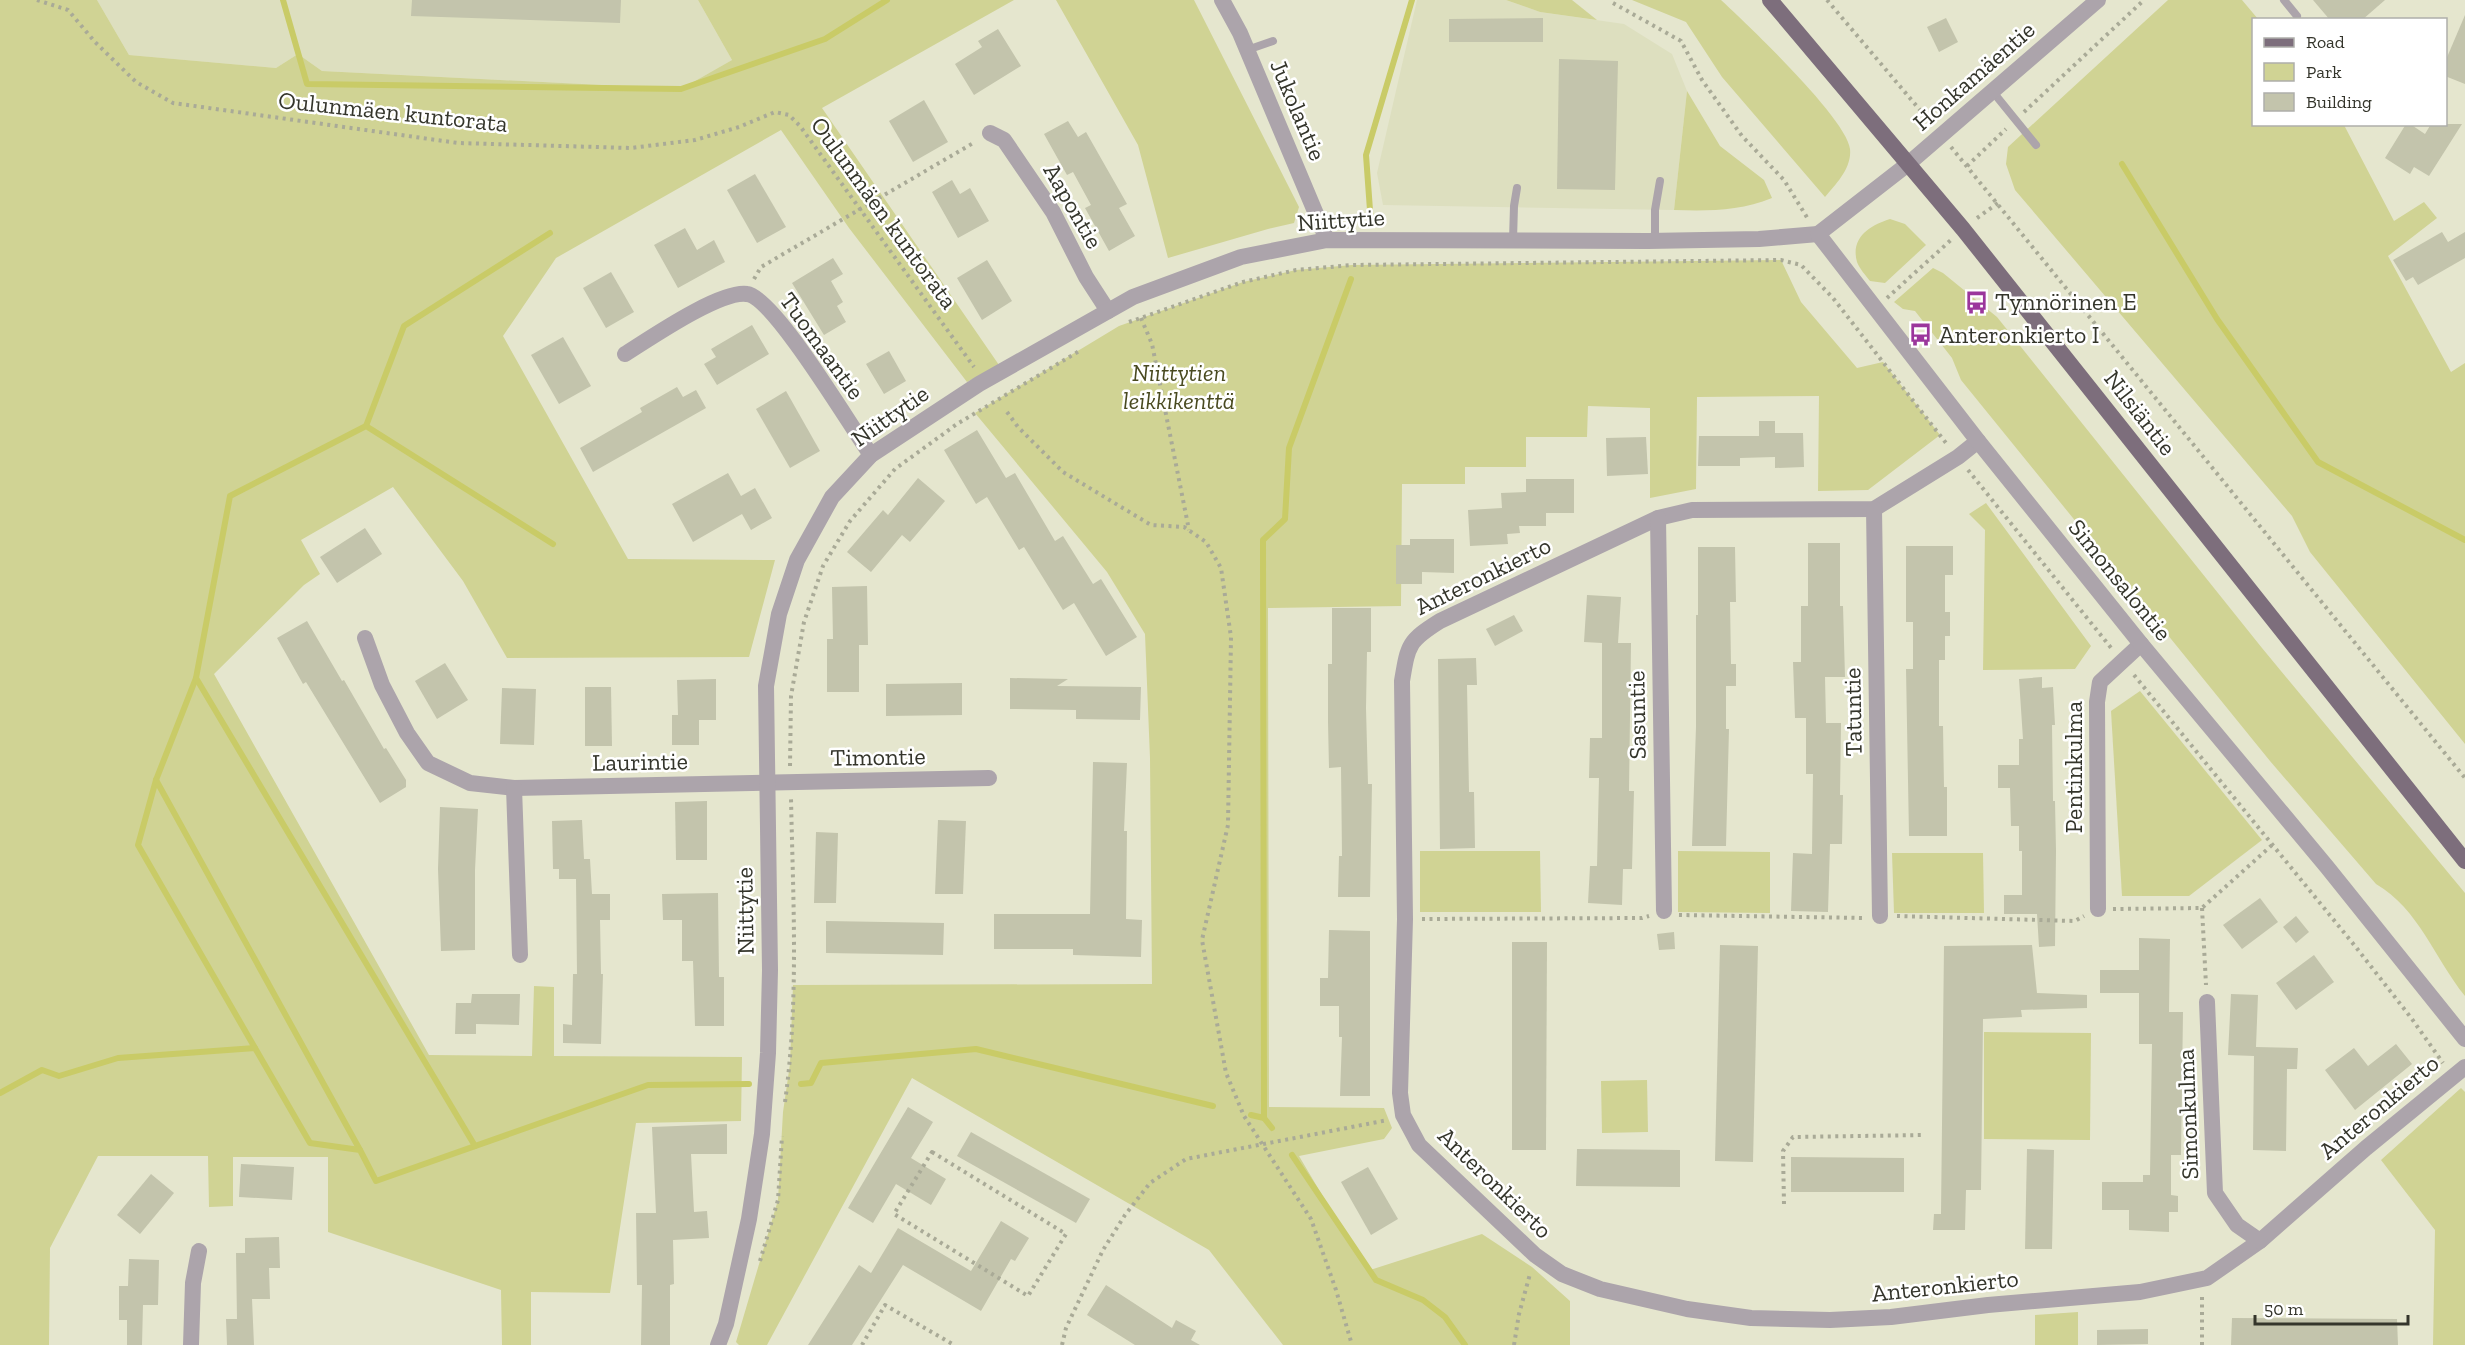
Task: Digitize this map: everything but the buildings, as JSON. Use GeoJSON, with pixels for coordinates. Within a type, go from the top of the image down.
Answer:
{"type":"FeatureCollection","features":[{"type":"Feature","properties":{"kind":"main road","name":"Nilsiäntie"},"geometry":{"type":"LineString","coordinates":[[1770,0],[1963,229],[2465,861]]}},
{"type":"Feature","properties":{"kind":"street","name":"Jukolantie"},"geometry":{"type":"LineString","coordinates":[[1221,0],[1247,50],[1327,240]]}},
{"type":"Feature","properties":{"kind":"street","name":"Honkamäentie"},"geometry":{"type":"LineString","coordinates":[[1908,164],[2097,1]]}},
{"type":"Feature","properties":{"kind":"street","name":"Aapontie"},"geometry":{"type":"LineString","coordinates":[[990,133],[1004,140],[1053,212],[1086,277],[1108,311]]}},
{"type":"Feature","properties":{"kind":"street"},"geometry":{"type":"LineString","coordinates":[[1818,234],[1908,164]]}},
{"type":"Feature","properties":{"kind":"street","name":"Niittytie"},"geometry":{"type":"LineString","coordinates":[[718,1345],[726,1324],[746,1231],[762,1134],[768,1053],[770,970],[766,686],[779,614],[797,560],[832,497],[871,455],[979,384],[1133,297],[1241,257],[1327,240],[1655,241],[1759,239],[1818,234]]}},
{"type":"Feature","properties":{"kind":"street","name":"Simonsalontie"},"geometry":{"type":"LineString","coordinates":[[1818,234],[1978,441],[2141,645],[2327,867],[2465,1039]]}},
{"type":"Feature","properties":{"kind":"street","name":"Tuomaantie"},"geometry":{"type":"LineString","coordinates":[[625,354],[700,308],[747,293],[764,303],[782,324],[871,455]]}},
{"type":"Feature","properties":{"kind":"street"},"geometry":{"type":"LineString","coordinates":[[1874,508],[1958,457],[1978,441]]}},
{"type":"Feature","properties":{"kind":"street","name":"Anteronkierto"},"geometry":{"type":"LineString","coordinates":[[1874,508],[1692,510],[1658,518],[1440,621],[1417,635],[1407,651],[1402,681],[1405,919],[1400,1093],[1403,1115],[1419,1145],[1535,1256],[1562,1274],[1600,1289],[1687,1309],[1786,1320],[1891,1317],[1988,1305],[2140,1292],[2202,1279],[2260,1241],[2366,1148],[2459,1072]]}},
{"type":"Feature","properties":{"kind":"street","name":"Tatuntie"},"geometry":{"type":"LineString","coordinates":[[1874,508],[1880,915]]}},
{"type":"Feature","properties":{"kind":"street","name":"Sasuntie"},"geometry":{"type":"LineString","coordinates":[[1658,518],[1664,911]]}},
{"type":"Feature","properties":{"kind":"street","name":"Laurintie"},"geometry":{"type":"LineString","coordinates":[[365,638],[382,685],[407,733],[428,763],[470,783],[514,788],[768,783]]}},
{"type":"Feature","properties":{"kind":"street","name":"Pentinkulma"},"geometry":{"type":"LineString","coordinates":[[2097,909],[2097,702],[2100,682],[2141,645]]}},
{"type":"Feature","properties":{"kind":"street","name":"Timontie"},"geometry":{"type":"LineString","coordinates":[[768,783],[989,778]]}},
{"type":"Feature","properties":{"kind":"street"},"geometry":{"type":"LineString","coordinates":[[514,788],[520,955]]}},
{"type":"Feature","properties":{"kind":"street","name":"Simonkulma"},"geometry":{"type":"LineString","coordinates":[[2207,1002],[2215,1193],[2237,1225],[2260,1241]]}},
{"type":"Feature","properties":{"kind":"street"},"geometry":{"type":"LineString","coordinates":[[191,1345],[192,1283],[199,1251]]}},
{"type":"Feature","properties":{"kind":"lane"},"geometry":{"type":"LineString","coordinates":[[2284,0],[2297,16]]}},
{"type":"Feature","properties":{"kind":"lane"},"geometry":{"type":"LineString","coordinates":[[1247,50],[1273,41]]}},
{"type":"Feature","properties":{"kind":"lane"},"geometry":{"type":"LineString","coordinates":[[1993,92],[2036,145]]}},
{"type":"Feature","properties":{"kind":"lane"},"geometry":{"type":"LineString","coordinates":[[1655,241],[1655,210],[1660,181]]}},
{"type":"Feature","properties":{"kind":"lane"},"geometry":{"type":"LineString","coordinates":[[1513,240],[1517,188]]}},
{"type":"Feature","properties":{"kind":"path","name":"Oulunmäen kuntorata"},"geometry":{"type":"LineString","coordinates":[[37,0],[68,10],[95,42],[136,82],[173,103],[458,143],[631,148],[695,140],[776,112],[789,115],[800,126],[974,367]]}},
{"type":"Feature","properties":{"kind":"path"},"geometry":{"type":"LineString","coordinates":[[1827,0],[1998,203],[2465,778]]}},
{"type":"Feature","properties":{"kind":"path"},"geometry":{"type":"LineString","coordinates":[[2131,0],[2136,7]]}},
{"type":"Feature","properties":{"kind":"path"},"geometry":{"type":"LineString","coordinates":[[1967,166],[2144,0]]}},
{"type":"Feature","properties":{"kind":"path"},"geometry":{"type":"LineString","coordinates":[[1613,3],[1681,41],[1708,90],[1742,136],[1784,180],[1818,234]]}},
{"type":"Feature","properties":{"kind":"path"},"geometry":{"type":"LineString","coordinates":[[747,293],[761,267],[990,133]]}},
{"type":"Feature","properties":{"kind":"path"},"geometry":{"type":"LineString","coordinates":[[1855,326],[1963,229],[1998,203]]}},
{"type":"Feature","properties":{"kind":"path"},"geometry":{"type":"LineString","coordinates":[[1125,324],[1243,282],[1296,270],[1332,267],[1781,260],[1801,265],[1833,298],[2122,661],[2404,1008],[2459,1072]]}},
{"type":"Feature","properties":{"kind":"path"},"geometry":{"type":"LineString","coordinates":[[1141,318],[1152,344],[1189,530]]}},
{"type":"Feature","properties":{"kind":"path"},"geometry":{"type":"LineString","coordinates":[[783,1112],[790,1064],[793,968],[791,696],[804,622],[823,566],[850,521],[895,470],[957,424],[1082,349]]}},
{"type":"Feature","properties":{"kind":"path"},"geometry":{"type":"LineString","coordinates":[[1006,412],[1063,472],[1151,525],[1184,526],[1206,542],[1221,568],[1231,637],[1228,825],[1202,940],[1226,1073],[1244,1116],[1311,1219],[1336,1290],[1352,1345]]}},
{"type":"Feature","properties":{"kind":"path"},"geometry":{"type":"LineString","coordinates":[[1405,919],[1642,918],[1664,911],[1679,915],[1863,918],[1880,915],[2075,921],[2097,909],[2202,908],[2272,845]]}},
{"type":"Feature","properties":{"kind":"path"},"geometry":{"type":"LineString","coordinates":[[2202,908],[2207,1002]]}},
{"type":"Feature","properties":{"kind":"path"},"geometry":{"type":"LineString","coordinates":[[1062,1345],[1066,1328],[1103,1250],[1125,1215],[1150,1183],[1186,1159],[1337,1131],[1403,1115]]}},
{"type":"Feature","properties":{"kind":"path"},"geometry":{"type":"LineString","coordinates":[[759,1265],[778,1200],[782,1134]]}},
{"type":"Feature","properties":{"kind":"path"},"geometry":{"type":"LineString","coordinates":[[1784,1204],[1783,1151],[1792,1137],[1924,1135]]}},
{"type":"Feature","properties":{"kind":"path"},"geometry":{"type":"LineString","coordinates":[[932,1152],[1066,1234],[1028,1296],[894,1214],[932,1152]]}},
{"type":"Feature","properties":{"kind":"path"},"geometry":{"type":"LineString","coordinates":[[1514,1345],[1519,1314],[1535,1256]]}},
{"type":"Feature","properties":{"kind":"path"},"geometry":{"type":"LineString","coordinates":[[2202,1279],[2202,1345]]}},
{"type":"Feature","properties":{"kind":"path"},"geometry":{"type":"LineString","coordinates":[[862,1345],[885,1305],[954,1345]]}},
{"type":"Feature","properties":{"kind":"shaded area"},"geometry":{"type":"Polygon","coordinates":[[[97,0],[698,0],[732,60],[681,89],[322,71],[298,54],[276,68],[129,55],[97,0]]]}},
{"type":"Feature","properties":{"kind":"shaded area"},"geometry":{"type":"Polygon","coordinates":[[[1417,0],[1506,0],[1540,12],[1624,24],[1672,54],[1687,91],[1674,210],[1383,205],[1377,173],[1417,0]]]}},
{"type":"Feature","properties":{"kind":"green space"},"geometry":{"type":"Polygon","coordinates":[[[0,0],[97,0],[129,55],[276,68],[298,54],[322,71],[681,89],[732,60],[698,0],[1014,0],[822,108],[999,365],[967,382],[849,228],[781,130],[556,258],[503,336],[628,559],[775,560],[749,657],[507,658],[463,581],[393,487],[301,540],[320,574],[304,585],[214,674],[429,1055],[532,1056],[534,986],[554,987],[554,1056],[742,1057],[741,1121],[636,1123],[610,1293],[531,1292],[531,1345],[502,1345],[501,1290],[328,1232],[328,1157],[233,1157],[233,1206],[209,1207],[208,1156],[98,1156],[50,1248],[49,1345],[0,1345],[0,0]]]}},
{"type":"Feature","properties":{"kind":"green space"},"geometry":{"type":"Polygon","coordinates":[[[1056,0],[1194,0],[1299,207],[1294,223],[1168,258],[1138,145],[1056,0]]]}},
{"type":"Feature","properties":{"kind":"green space"},"geometry":{"type":"Polygon","coordinates":[[[1506,0],[1572,0],[1597,20],[1540,12],[1506,0]]]}},
{"type":"Feature","properties":{"kind":"green space"},"geometry":{"type":"Polygon","coordinates":[[[1632,0],[1721,0],[1794,72],[1832,116],[1845,135],[1850,149],[1846,169],[1825,197],[1722,77],[1686,22],[1632,0]]]}},
{"type":"Feature","properties":{"kind":"green space"},"geometry":{"type":"Polygon","coordinates":[[[2168,0],[2242,0],[2257,18],[2252,18],[2252,126],[2345,126],[2394,221],[2424,202],[2437,218],[2388,256],[2451,372],[2465,363],[2465,744],[2310,552],[2292,516],[2015,190],[2006,164],[2008,147],[2168,0]]]}},
{"type":"Feature","properties":{"kind":"green space"},"geometry":{"type":"Polygon","coordinates":[[[1687,91],[1720,146],[1764,180],[1772,198],[1748,206],[1724,209],[1674,210],[1687,91]]]}},
{"type":"Feature","properties":{"kind":"green space"},"geometry":{"type":"Polygon","coordinates":[[[1890,219],[1905,224],[1926,245],[1885,283],[1870,281],[1857,262],[1859,239],[1869,229],[1890,219]]]}},
{"type":"Feature","properties":{"kind":"green space","name":"Niittytien leikkikenttä"},"geometry":{"type":"Polygon","coordinates":[[[1781,260],[1801,302],[1857,368],[1883,362],[1940,435],[1868,490],[1818,491],[1819,396],[1697,397],[1696,489],[1650,498],[1650,408],[1588,406],[1587,437],[1526,437],[1526,467],[1465,467],[1465,484],[1402,484],[1401,606],[1268,608],[1269,1107],[1384,1108],[1392,1128],[1384,1139],[1299,1156],[1367,1271],[1482,1234],[1532,1267],[1570,1301],[1570,1345],[1283,1345],[1209,1250],[912,1078],[767,1345],[739,1345],[736,1342],[778,1200],[783,1112],[790,1064],[793,985],[1152,984],[1150,758],[1145,634],[1107,572],[975,413],[1119,326],[1243,282],[1296,270],[1352,265],[1781,260]]]}},
{"type":"Feature","properties":{"kind":"green space"},"geometry":{"type":"Polygon","coordinates":[[[1933,268],[1943,273],[1997,317],[2262,648],[2465,893],[2465,996],[2404,907],[2376,884],[2270,761],[1961,380],[1952,358],[1915,311],[1903,309],[1894,302],[1933,268]]]}},
{"type":"Feature","properties":{"kind":"green space"},"geometry":{"type":"Polygon","coordinates":[[[1986,503],[2091,646],[2075,669],[1983,670],[1985,530],[1969,514],[1986,503]]]}},
{"type":"Feature","properties":{"kind":"green space"},"geometry":{"type":"Polygon","coordinates":[[[2140,691],[2262,840],[2189,896],[2122,896],[2111,711],[2140,691]]]}},
{"type":"Feature","properties":{"kind":"green space"},"geometry":{"type":"Polygon","coordinates":[[[1420,851],[1540,851],[1541,912],[1420,912],[1420,851]]]}},
{"type":"Feature","properties":{"kind":"green space"},"geometry":{"type":"Polygon","coordinates":[[[1678,851],[1770,852],[1770,913],[1678,912],[1678,851]]]}},
{"type":"Feature","properties":{"kind":"green space"},"geometry":{"type":"Polygon","coordinates":[[[1892,853],[1983,853],[1984,913],[1894,913],[1892,853]]]}},
{"type":"Feature","properties":{"kind":"green space"},"geometry":{"type":"Polygon","coordinates":[[[1984,1032],[2091,1033],[2090,1140],[1984,1139],[1984,1032]]]}},
{"type":"Feature","properties":{"kind":"green space"},"geometry":{"type":"Polygon","coordinates":[[[1647,1080],[1648,1132],[1602,1133],[1601,1081],[1647,1080]]]}},
{"type":"Feature","properties":{"kind":"green space"},"geometry":{"type":"Polygon","coordinates":[[[2461,1088],[2465,1092],[2465,1345],[2433,1345],[2435,1230],[2381,1160],[2461,1088]]]}},
{"type":"Feature","properties":{"kind":"green space"},"geometry":{"type":"Polygon","coordinates":[[[2078,1312],[2078,1345],[2035,1345],[2035,1315],[2078,1312]]]}},
{"type":"Feature","properties":{"kind":"waterway"},"geometry":{"type":"LineString","coordinates":[[283,0],[307,84],[681,89],[825,39],[887,0]]}},
{"type":"Feature","properties":{"kind":"waterway"},"geometry":{"type":"LineString","coordinates":[[1371,224],[1366,155],[1412,0]]}},
{"type":"Feature","properties":{"kind":"waterway"},"geometry":{"type":"LineString","coordinates":[[2122,164],[2217,319],[2318,462],[2465,540]]}},
{"type":"Feature","properties":{"kind":"waterway"},"geometry":{"type":"LineString","coordinates":[[366,426],[404,326],[550,233]]}},
{"type":"Feature","properties":{"kind":"waterway"},"geometry":{"type":"LineString","coordinates":[[1272,1128],[1264,1118],[1263,540],[1285,519],[1289,448],[1351,279]]}},
{"type":"Feature","properties":{"kind":"waterway"},"geometry":{"type":"LineString","coordinates":[[475,1146],[196,678],[230,496],[366,426],[553,544]]}},
{"type":"Feature","properties":{"kind":"waterway"},"geometry":{"type":"LineString","coordinates":[[196,678],[156,780],[138,845],[255,1048]]}},
{"type":"Feature","properties":{"kind":"waterway"},"geometry":{"type":"LineString","coordinates":[[156,780],[360,1150]]}},
{"type":"Feature","properties":{"kind":"waterway"},"geometry":{"type":"LineString","coordinates":[[0,1093],[42,1070],[59,1076],[118,1058],[255,1048],[310,1143],[360,1150],[376,1181],[648,1085],[749,1084]]}},
{"type":"Feature","properties":{"kind":"waterway"},"geometry":{"type":"LineString","coordinates":[[801,1084],[811,1083],[821,1063],[976,1049],[1213,1106]]}},
{"type":"Feature","properties":{"kind":"waterway"},"geometry":{"type":"LineString","coordinates":[[1251,1115],[1264,1118]]}},
{"type":"Feature","properties":{"kind":"waterway"},"geometry":{"type":"LineString","coordinates":[[1292,1155],[1376,1280],[1423,1300],[1445,1317],[1465,1345]]}},
{"type":"Feature","properties":{"kind":"place","name":"Tynnörinen E"},"geometry":{"type":"Point","coordinates":[1977,302]}},
{"type":"Feature","properties":{"kind":"place","name":"Anteronkierto I"},"geometry":{"type":"Point","coordinates":[1921,335]}}]}
